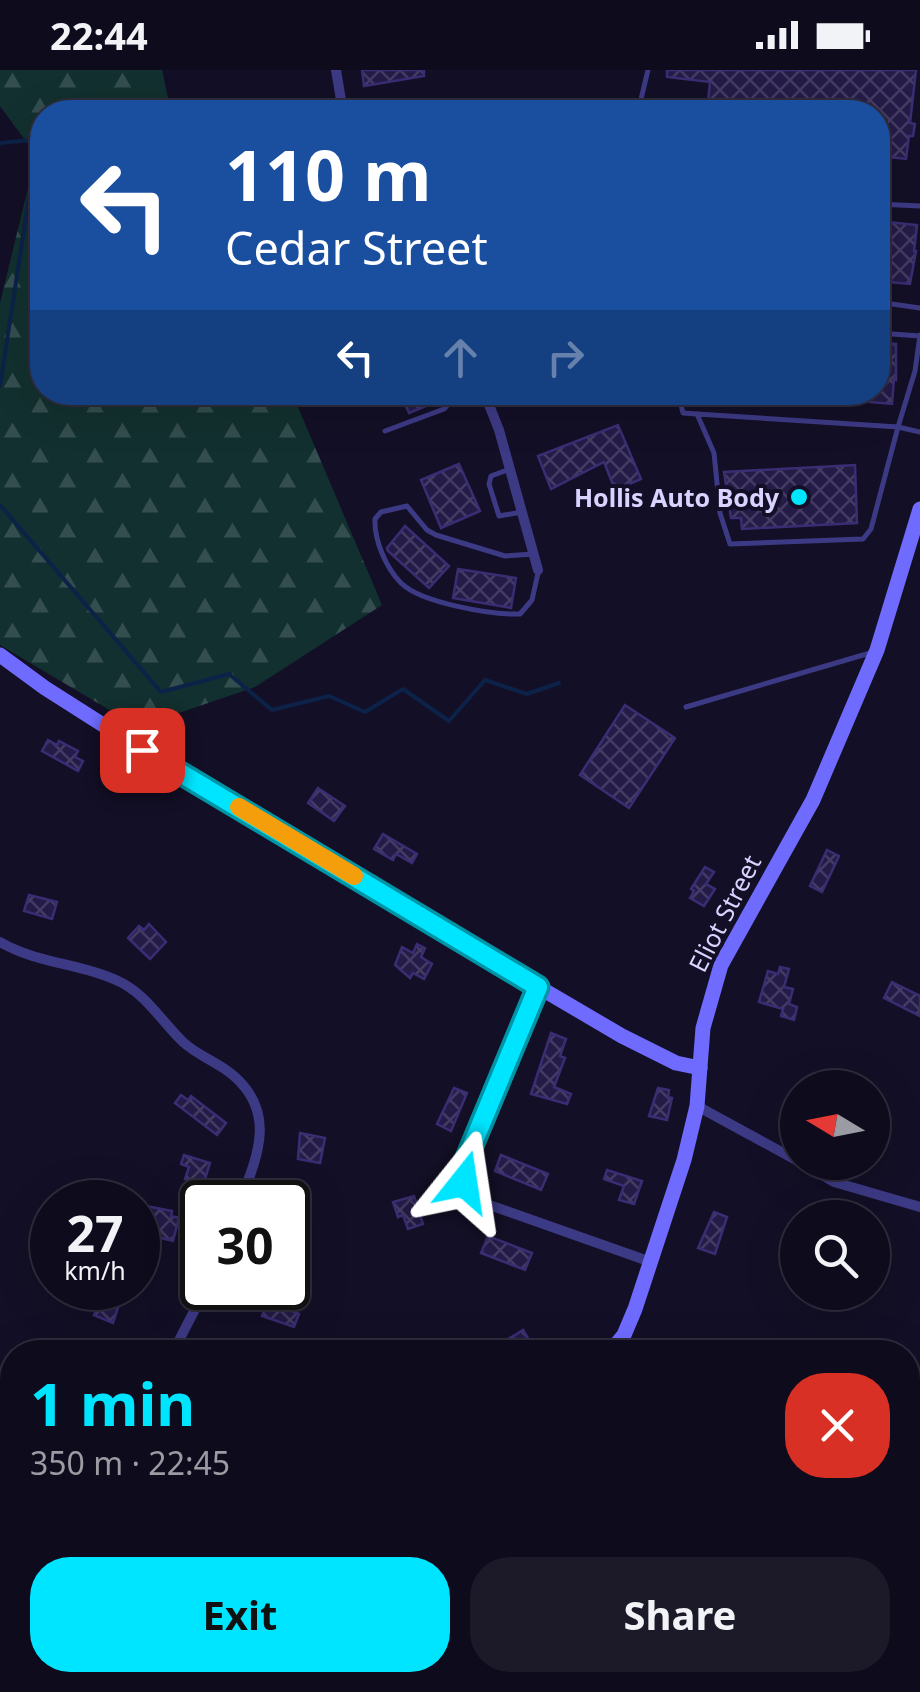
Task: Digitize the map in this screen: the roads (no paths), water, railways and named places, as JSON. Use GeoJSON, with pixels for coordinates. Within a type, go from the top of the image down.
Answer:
{"type":"FeatureCollection","features":[{"type":"Feature","properties":{"kind":"main road","name":"Eliot Street"},"geometry":{"type":"LineString","coordinates":[[620,1340],[672,1201],[697,1106],[706,1015],[721,965],[813,800],[877,650],[916,535],[920,510]]}},
{"type":"Feature","properties":{"kind":"main road"},"geometry":{"type":"LineString","coordinates":[[0,655],[174,770],[538,987],[676,1063],[700,1068]]}},
{"type":"Feature","properties":{"kind":"main road"},"geometry":{"type":"LineString","coordinates":[[624,1335],[627,1340]]}},
{"type":"Feature","properties":{"kind":"street"},"geometry":{"type":"LineString","coordinates":[[336,70],[342,100]]}},
{"type":"Feature","properties":{"kind":"street"},"geometry":{"type":"LineString","coordinates":[[488,405],[538,570]]}},
{"type":"Feature","properties":{"kind":"street"},"geometry":{"type":"LineString","coordinates":[[0,942],[35,960],[88,971],[125,985],[158,1012],[196,1054],[234,1076],[257,1108],[262,1128],[247,1180]]}},
{"type":"Feature","properties":{"kind":"street"},"geometry":{"type":"LineString","coordinates":[[538,987],[466,1160],[464,1182],[471,1196],[481,1202],[651,1262]]}},
{"type":"Feature","properties":{"kind":"street"},"geometry":{"type":"LineString","coordinates":[[697,1106],[780,1152]]}},
{"type":"Feature","properties":{"kind":"street"},"geometry":{"type":"LineString","coordinates":[[830,1180],[920,1207]]}},
{"type":"Feature","properties":{"kind":"street"},"geometry":{"type":"LineString","coordinates":[[179,1340],[195,1310]]}},
{"type":"Feature","properties":{"kind":"lane"},"geometry":{"type":"LineString","coordinates":[[641,100],[648,70]]}},
{"type":"Feature","properties":{"kind":"lane"},"geometry":{"type":"LineString","coordinates":[[890,205],[920,206]]}},
{"type":"Feature","properties":{"kind":"lane"},"geometry":{"type":"LineString","coordinates":[[890,304],[920,308]]}},
{"type":"Feature","properties":{"kind":"lane"},"geometry":{"type":"LineString","coordinates":[[697,414],[714,453],[720,513],[730,544],[863,539],[871,529],[915,371],[920,336],[890,333]]}},
{"type":"Feature","properties":{"kind":"lane"},"geometry":{"type":"LineString","coordinates":[[384,432],[448,405]]}},
{"type":"Feature","properties":{"kind":"lane"},"geometry":{"type":"LineString","coordinates":[[681,405],[683,413],[898,427],[920,432]]}},
{"type":"Feature","properties":{"kind":"lane"},"geometry":{"type":"LineString","coordinates":[[510,469],[490,476],[489,484],[499,516],[522,512]]}},
{"type":"Feature","properties":{"kind":"lane"},"geometry":{"type":"LineString","coordinates":[[534,554],[505,556],[436,535],[407,506],[381,512],[374,519],[391,569],[400,582],[417,594],[450,604],[520,614],[532,600],[538,570]]}},
{"type":"Feature","properties":{"kind":"lane"},"geometry":{"type":"LineString","coordinates":[[686,707],[877,650]]}},
{"type":"Feature","properties":{"kind":"waterway"},"geometry":{"type":"LineString","coordinates":[[0,143],[30,140]]}},
{"type":"Feature","properties":{"kind":"waterway"},"geometry":{"type":"LineString","coordinates":[[0,386],[30,191]]}},
{"type":"Feature","properties":{"kind":"waterway"},"geometry":{"type":"LineString","coordinates":[[0,505],[161,692],[229,674],[272,710],[329,696],[365,712],[403,689],[449,721],[485,680],[527,694],[559,683]]}},
{"type":"Feature","properties":{"kind":"place","name":"Hollis Auto Body"},"geometry":{"type":"Point","coordinates":[799,497]}}]}
